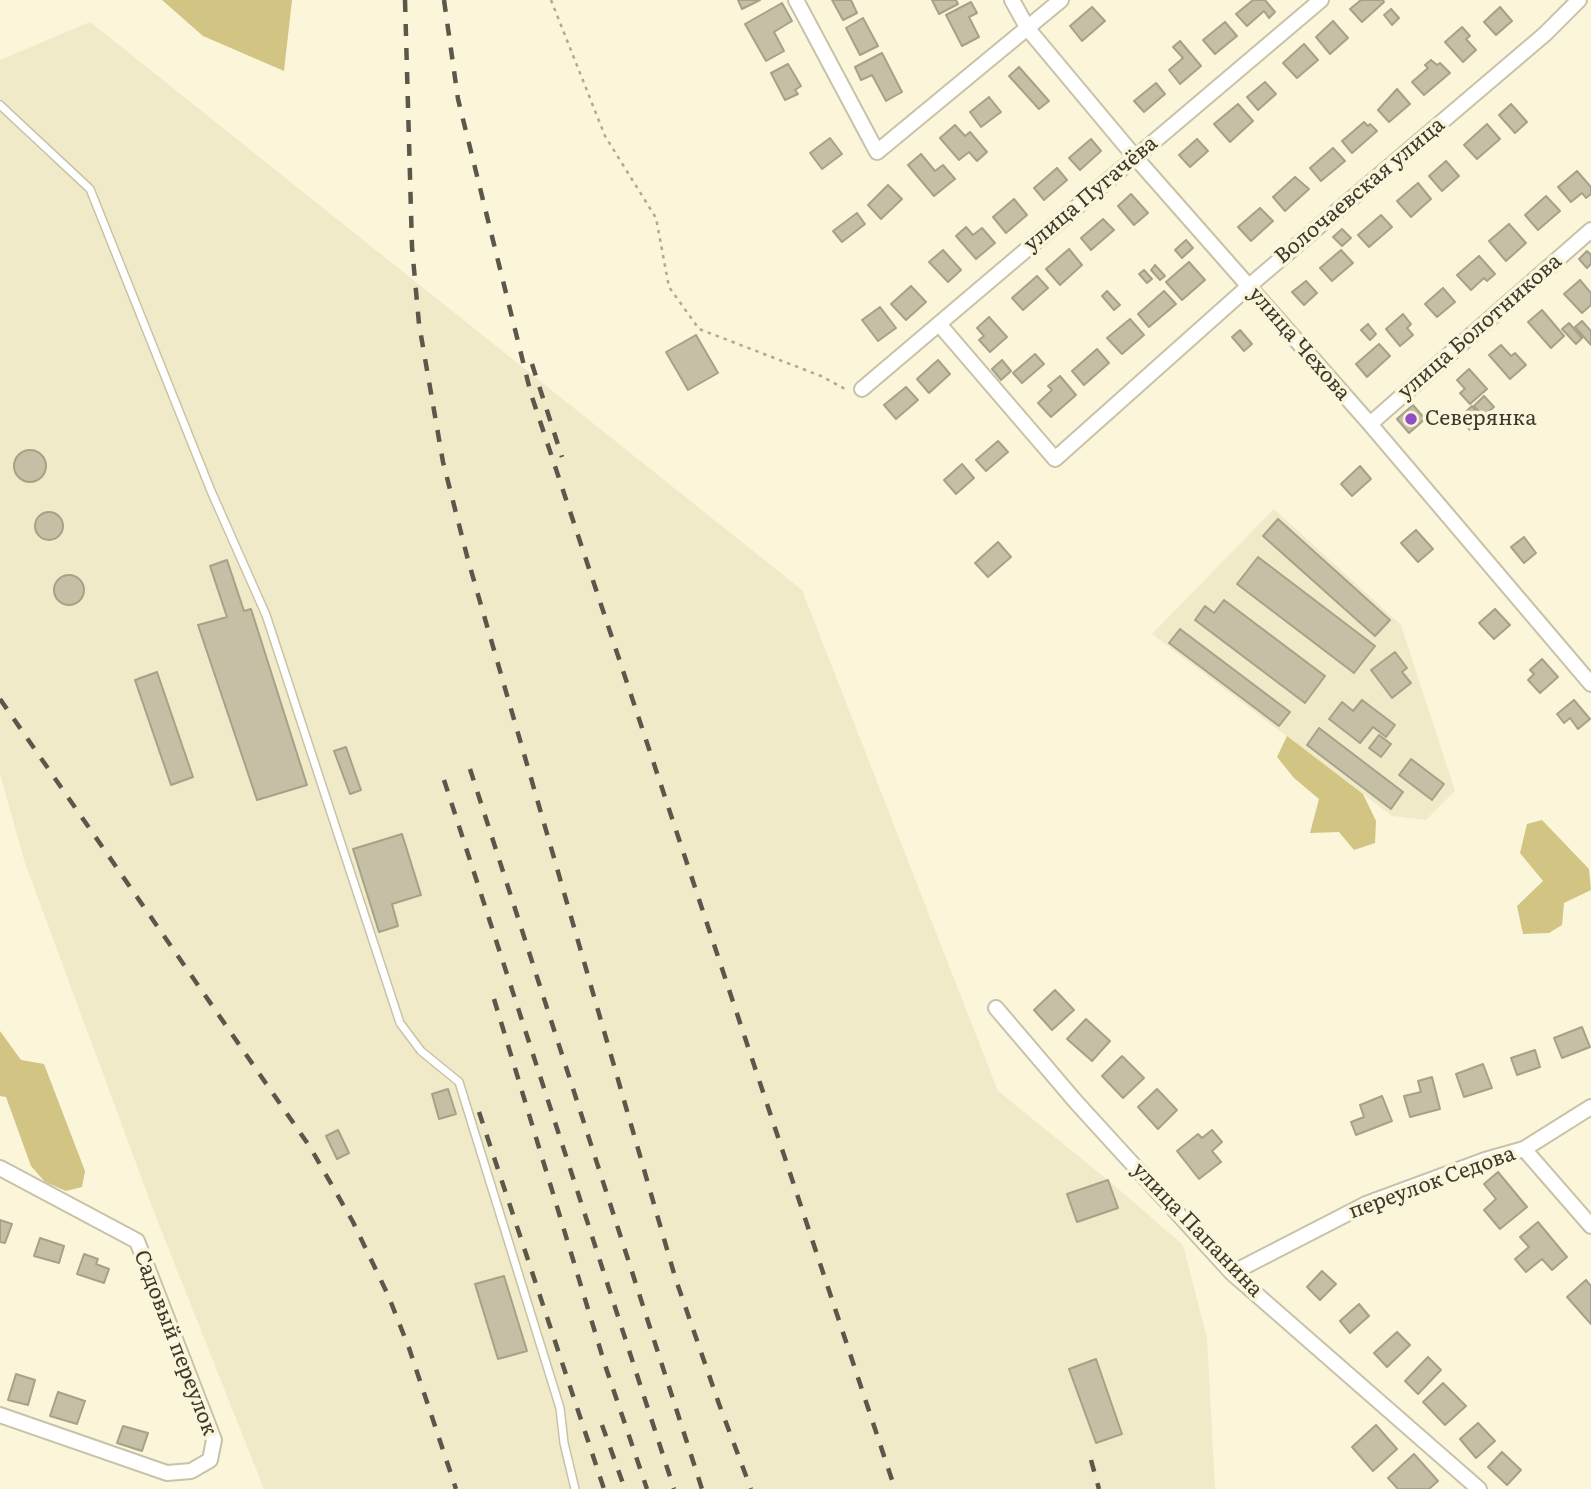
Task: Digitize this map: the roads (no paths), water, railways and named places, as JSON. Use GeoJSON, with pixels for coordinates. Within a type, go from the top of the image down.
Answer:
{"type":"FeatureCollection","features":[{"type":"Feature","properties":{"kind":"street"},"geometry":{"type":"LineString","coordinates":[[796,0],[877,152],[1061,0]]}},
{"type":"Feature","properties":{"kind":"street","name":"улица Чехова"},"geometry":{"type":"LineString","coordinates":[[1012,0],[1028,29],[1135,157],[1370,424],[1591,684]]}},
{"type":"Feature","properties":{"kind":"street","name":"улица Пугачёва"},"geometry":{"type":"LineString","coordinates":[[862,388],[1321,0]]}},
{"type":"Feature","properties":{"kind":"street","name":"Волочаевская улица"},"geometry":{"type":"LineString","coordinates":[[939,324],[1055,459],[1249,286],[1545,34],[1579,0]]}},
{"type":"Feature","properties":{"kind":"street","name":"улица Болотникова"},"geometry":{"type":"LineString","coordinates":[[1370,424],[1591,230]]}},
{"type":"Feature","properties":{"kind":"street","name":"улица Папанина"},"geometry":{"type":"LineString","coordinates":[[996,1008],[1076,1102],[1232,1273],[1479,1489]]}},
{"type":"Feature","properties":{"kind":"street","name":"переулок Седова"},"geometry":{"type":"LineString","coordinates":[[1232,1273],[1366,1204],[1485,1160],[1524,1149],[1591,1107]]}},
{"type":"Feature","properties":{"kind":"street"},"geometry":{"type":"LineString","coordinates":[[1524,1149],[1591,1226]]}},
{"type":"Feature","properties":{"kind":"street","name":"Садовый переулок"},"geometry":{"type":"LineString","coordinates":[[0,1168],[137,1241],[214,1440],[210,1460],[191,1471],[167,1473],[0,1415]]}},
{"type":"Feature","properties":{"kind":"lane"},"geometry":{"type":"LineString","coordinates":[[0,104],[90,189],[211,491],[266,615],[400,1023],[421,1051],[459,1082],[560,1408],[564,1443],[575,1489]]}},
{"type":"Feature","properties":{"kind":"railway"},"geometry":{"type":"LineString","coordinates":[[405,0],[412,247],[419,324],[443,462],[468,560],[675,1277],[751,1489]]}},
{"type":"Feature","properties":{"kind":"railway"},"geometry":{"type":"LineString","coordinates":[[444,0],[458,99],[531,394],[895,1489]]}},
{"type":"Feature","properties":{"kind":"railway"},"geometry":{"type":"LineString","coordinates":[[532,364],[562,457]]}},
{"type":"Feature","properties":{"kind":"railway"},"geometry":{"type":"LineString","coordinates":[[0,699],[310,1147],[353,1222],[388,1295],[409,1348],[456,1489]]}},
{"type":"Feature","properties":{"kind":"railway"},"geometry":{"type":"LineString","coordinates":[[470,769],[702,1489]]}},
{"type":"Feature","properties":{"kind":"railway"},"geometry":{"type":"LineString","coordinates":[[444,780],[674,1489]]}},
{"type":"Feature","properties":{"kind":"railway"},"geometry":{"type":"LineString","coordinates":[[494,999],[605,1365],[647,1489]]}},
{"type":"Feature","properties":{"kind":"railway"},"geometry":{"type":"LineString","coordinates":[[479,1112],[604,1489]]}},
{"type":"Feature","properties":{"kind":"railway"},"geometry":{"type":"LineString","coordinates":[[602,1425],[625,1489]]}},
{"type":"Feature","properties":{"kind":"railway"},"geometry":{"type":"LineString","coordinates":[[1091,1460],[1099,1489]]}},
{"type":"Feature","properties":{"kind":"place","name":"Северянка"},"geometry":{"type":"Point","coordinates":[1411,419]}}]}
